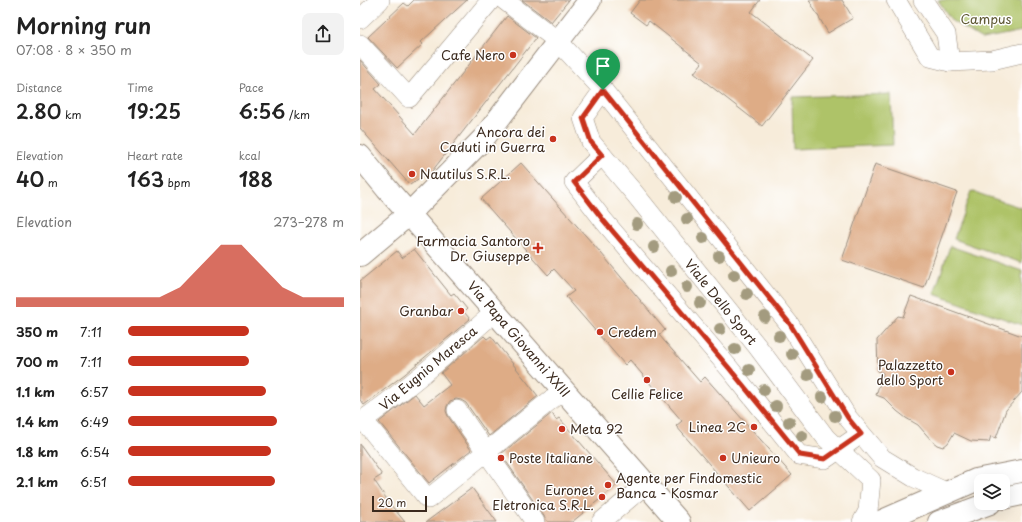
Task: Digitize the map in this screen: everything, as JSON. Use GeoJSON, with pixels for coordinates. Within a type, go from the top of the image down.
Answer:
{"type":"FeatureCollection","features":[{"type":"Feature","properties":{"kind":"street"},"geometry":{"type":"LineString","coordinates":[[360,44],[409,98],[491,0]]}},
{"type":"Feature","properties":{"kind":"street"},"geometry":{"type":"LineString","coordinates":[[504,0],[558,41],[603,90],[790,324],[848,418],[882,458],[913,477],[948,493]]}},
{"type":"Feature","properties":{"kind":"street"},"geometry":{"type":"LineString","coordinates":[[360,255],[409,214],[483,139],[590,0]]}},
{"type":"Feature","properties":{"kind":"street"},"geometry":{"type":"LineString","coordinates":[[896,0],[930,57],[950,62],[992,60],[1022,53]]}},
{"type":"Feature","properties":{"kind":"street"},"geometry":{"type":"LineString","coordinates":[[923,0],[946,34],[950,62]]}},
{"type":"Feature","properties":{"kind":"street","name":"Viale Dello Sport"},"geometry":{"type":"LineString","coordinates":[[603,90],[583,118],[591,142],[635,194],[757,346],[826,438],[871,480],[868,511],[862,522]]}},
{"type":"Feature","properties":{"kind":"street"},"geometry":{"type":"LineString","coordinates":[[602,155],[574,182],[604,221],[729,368],[800,455],[825,459],[861,434]]}},
{"type":"Feature","properties":{"kind":"street","name":"Via Papa Giovanni XXIII"},"geometry":{"type":"LineString","coordinates":[[360,156],[679,522]]}},
{"type":"Feature","properties":{"kind":"street","name":"Via Eugnio Maresca"},"geometry":{"type":"LineString","coordinates":[[362,421],[435,363],[495,312]]}},
{"type":"Feature","properties":{"kind":"street"},"geometry":{"type":"LineString","coordinates":[[362,421],[428,499],[563,390]]}},
{"type":"Feature","properties":{"kind":"street"},"geometry":{"type":"LineString","coordinates":[[457,410],[535,522]]}},
{"type":"Feature","properties":{"kind":"street"},"geometry":{"type":"LineString","coordinates":[[880,522],[976,480],[1022,471]]}},
{"type":"Feature","properties":{"kind":"street"},"geometry":{"type":"LineString","coordinates":[[601,522],[646,484]]}},
{"type":"Feature","properties":{"kind":"street"},"geometry":{"type":"LineString","coordinates":[[1010,497],[1022,494]]}},
{"type":"Feature","properties":{"kind":"street"},"geometry":{"type":"LineString","coordinates":[[939,522],[974,509]]}},
{"type":"Feature","properties":{"kind":"green space","name":"Campus"},"geometry":{"type":"Polygon","coordinates":[[[938,0],[1022,0],[1022,31],[982,39],[952,21],[938,0]]]}},
{"type":"Feature","properties":{"kind":"green space"},"geometry":{"type":"Polygon","coordinates":[[[891,94],[893,145],[793,149],[792,97],[891,94]]]}},
{"type":"Feature","properties":{"kind":"green space"},"geometry":{"type":"Polygon","coordinates":[[[971,191],[1022,208],[1022,263],[954,239],[971,191]]]}},
{"type":"Feature","properties":{"kind":"green space"},"geometry":{"type":"Polygon","coordinates":[[[950,246],[1022,271],[1022,325],[934,294],[950,246]]]}},
{"type":"Feature","properties":{"kind":"building"},"geometry":{"type":"Polygon","coordinates":[[[414,0],[467,0],[421,42],[423,44],[397,68],[368,37],[404,3],[408,6],[414,0]]]}},
{"type":"Feature","properties":{"kind":"building"},"geometry":{"type":"Polygon","coordinates":[[[522,0],[569,0],[551,22],[522,0]]]}},
{"type":"Feature","properties":{"kind":"building"},"geometry":{"type":"Polygon","coordinates":[[[640,0],[760,0],[751,12],[813,60],[762,126],[694,73],[702,63],[649,21],[646,25],[630,13],[640,0]]]}},
{"type":"Feature","properties":{"kind":"building"},"geometry":{"type":"Polygon","coordinates":[[[809,0],[842,0],[853,18],[828,33],[809,0]]]}},
{"type":"Feature","properties":{"kind":"building"},"geometry":{"type":"Polygon","coordinates":[[[507,16],[536,38],[429,175],[426,173],[410,185],[360,128],[360,60],[381,84],[375,89],[415,134],[507,16]]]}},
{"type":"Feature","properties":{"kind":"building"},"geometry":{"type":"Polygon","coordinates":[[[521,163],[601,253],[665,330],[659,335],[700,382],[705,377],[792,475],[750,511],[676,426],[682,421],[630,360],[625,365],[566,297],[574,291],[554,269],[548,275],[481,199],[521,163]]]}},
{"type":"Feature","properties":{"kind":"building"},"geometry":{"type":"Polygon","coordinates":[[[875,164],[957,192],[924,288],[842,260],[875,164]]]}},
{"type":"Feature","properties":{"kind":"building"},"geometry":{"type":"Polygon","coordinates":[[[414,249],[451,295],[454,293],[467,309],[464,312],[470,319],[405,374],[364,405],[360,400],[360,281],[397,251],[402,258],[414,249]]]}},
{"type":"Feature","properties":{"kind":"building","name":"Palazzetto dello Sport"},"geometry":{"type":"Polygon","coordinates":[[[911,296],[1022,336],[1022,392],[1006,410],[996,438],[991,436],[989,442],[971,441],[954,433],[948,443],[943,447],[937,445],[918,425],[897,411],[884,398],[876,395],[883,373],[878,371],[877,340],[898,316],[903,317],[911,296]]]}},
{"type":"Feature","properties":{"kind":"building"},"geometry":{"type":"Polygon","coordinates":[[[484,336],[487,339],[491,336],[538,396],[489,436],[466,403],[456,399],[450,401],[446,411],[448,416],[471,450],[429,483],[379,422],[415,394],[424,405],[450,385],[441,373],[484,336]]]}},
{"type":"Feature","properties":{"kind":"building"},"geometry":{"type":"Polygon","coordinates":[[[552,413],[556,420],[559,418],[617,485],[572,522],[548,522],[501,454],[552,413]]]}},
{"type":"Feature","properties":{"kind":"building"},"geometry":{"type":"Polygon","coordinates":[[[360,444],[382,475],[374,480],[390,504],[405,522],[360,522],[360,444]]]}},
{"type":"Feature","properties":{"kind":"building"},"geometry":{"type":"Polygon","coordinates":[[[472,488],[497,522],[426,522],[472,488]]]}},
{"type":"Feature","properties":{"kind":"place","name":"Cafe Nero"},"geometry":{"type":"Point","coordinates":[513,55]}},
{"type":"Feature","properties":{"kind":"place","name":"Ancora dei Caduti in Guerra"},"geometry":{"type":"Point","coordinates":[553,139]}},
{"type":"Feature","properties":{"kind":"place","name":"Nautilus S.R.L."},"geometry":{"type":"Point","coordinates":[412,174]}},
{"type":"Feature","properties":{"kind":"place","name":"Farmacia Santoro Dr. Giuseppe"},"geometry":{"type":"Point","coordinates":[538,248]}},
{"type":"Feature","properties":{"kind":"place","name":"Granbar"},"geometry":{"type":"Point","coordinates":[461,311]}},
{"type":"Feature","properties":{"kind":"place","name":"Credem"},"geometry":{"type":"Point","coordinates":[600,332]}},
{"type":"Feature","properties":{"kind":"place","name":"Palazzetto dello Sport"},"geometry":{"type":"Point","coordinates":[951,372]}},
{"type":"Feature","properties":{"kind":"place","name":"Cellie Felice"},"geometry":{"type":"Point","coordinates":[647,380]}},
{"type":"Feature","properties":{"kind":"place","name":"Linea 2C"},"geometry":{"type":"Point","coordinates":[754,427]}},
{"type":"Feature","properties":{"kind":"place","name":"Meta 92"},"geometry":{"type":"Point","coordinates":[562,429]}},
{"type":"Feature","properties":{"kind":"place","name":"Poste Italiane"},"geometry":{"type":"Point","coordinates":[501,458]}},
{"type":"Feature","properties":{"kind":"place","name":"Unieuro"},"geometry":{"type":"Point","coordinates":[723,458]}},
{"type":"Feature","properties":{"kind":"place","name":"Agente per Findomestic Banca - Kosmar"},"geometry":{"type":"Point","coordinates":[608,485]}},
{"type":"Feature","properties":{"kind":"place","name":"Euronet Eletronica S.R.L."},"geometry":{"type":"Point","coordinates":[602,497]}},
{"type":"Feature","properties":{"kind":"route"},"geometry":{"type":"LineString","coordinates":[[603,90],[790,324],[848,418],[861,434],[825,459],[800,455],[729,368],[604,221],[574,182],[602,155],[591,142],[583,118],[603,90]]}}]}
